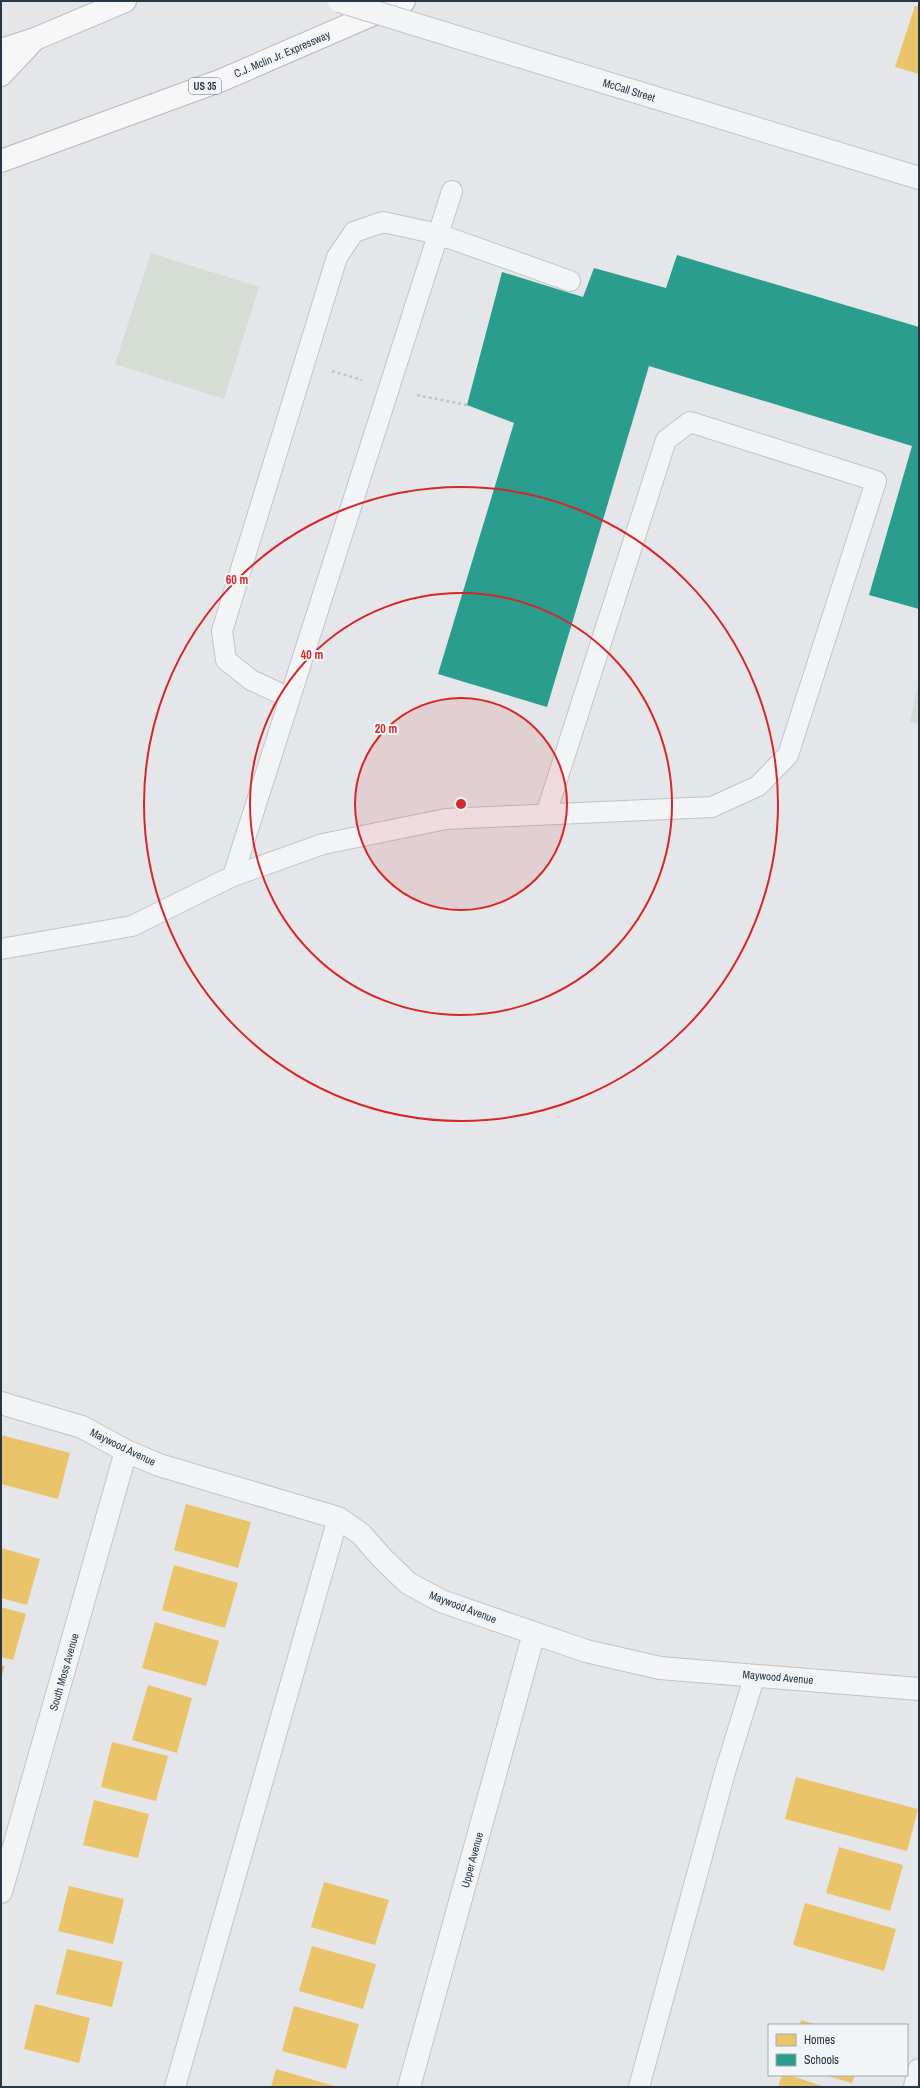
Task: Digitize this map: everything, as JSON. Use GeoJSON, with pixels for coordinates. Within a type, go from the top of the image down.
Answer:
{"type":"FeatureCollection","features":[{"type":"Feature","properties":{"kind":"highway"},"geometry":{"type":"LineString","coordinates":[[1,50],[35,39],[125,1]]}},
{"type":"Feature","properties":{"kind":"highway","name":"C.J. Mclin Jr. Expressway"},"geometry":{"type":"LineString","coordinates":[[1,161],[222,80],[404,1]]}},
{"type":"Feature","properties":{"kind":"highway"},"geometry":{"type":"LineString","coordinates":[[1,75],[35,39]]}},
{"type":"Feature","properties":{"kind":"street","name":"McCall Street"},"geometry":{"type":"LineString","coordinates":[[339,1],[919,178]]}},
{"type":"Feature","properties":{"kind":"street","name":"Maywood Avenue"},"geometry":{"type":"LineString","coordinates":[[1,1403],[82,1427],[126,1451],[158,1465],[338,1518],[361,1534],[382,1558],[408,1583],[441,1601],[586,1651],[660,1668],[919,1689]]}},
{"type":"Feature","properties":{"kind":"street","name":"South Moss Avenue"},"geometry":{"type":"LineString","coordinates":[[1,1892],[126,1451]]}},
{"type":"Feature","properties":{"kind":"street","name":"Upper Avenue"},"geometry":{"type":"LineString","coordinates":[[409,2087],[534,1633]]}},
{"type":"Feature","properties":{"kind":"street"},"geometry":{"type":"LineString","coordinates":[[915,2087],[919,2070]]}},
{"type":"Feature","properties":{"kind":"lane"},"geometry":{"type":"LineString","coordinates":[[233,876],[452,191]]}},
{"type":"Feature","properties":{"kind":"lane"},"geometry":{"type":"LineString","coordinates":[[290,698],[251,680],[226,660],[222,631],[337,257],[354,232],[383,222],[438,234],[570,281]]}},
{"type":"Feature","properties":{"kind":"lane"},"geometry":{"type":"LineString","coordinates":[[1,949],[132,926],[233,876],[323,844],[446,819],[712,807],[758,786],[788,754],[876,481],[690,422],[666,440],[546,814]]}},
{"type":"Feature","properties":{"kind":"lane"},"geometry":{"type":"LineString","coordinates":[[175,2087],[338,1518]]}},
{"type":"Feature","properties":{"kind":"lane"},"geometry":{"type":"LineString","coordinates":[[639,2087],[725,1772],[755,1675]]}},
{"type":"Feature","properties":{"kind":"shaded area"},"geometry":{"type":"Polygon","coordinates":[[[151,253],[259,287],[224,399],[115,364],[151,253]]]}},
{"type":"Feature","properties":{"kind":"shaded area"},"geometry":{"type":"Polygon","coordinates":[[[919,679],[919,724],[910,722],[919,679]]]}},
{"type":"Feature","properties":{"kind":"building: Homes"},"geometry":{"type":"Polygon","coordinates":[[[915,6],[919,7],[919,74],[895,67],[915,6]]]}},
{"type":"Feature","properties":{"kind":"building: Homes"},"geometry":{"type":"Polygon","coordinates":[[[1,1435],[70,1453],[58,1499],[1,1484],[1,1435]]]}},
{"type":"Feature","properties":{"kind":"building: Homes"},"geometry":{"type":"Polygon","coordinates":[[[186,1504],[251,1522],[238,1568],[174,1550],[186,1504]]]}},
{"type":"Feature","properties":{"kind":"building: Homes"},"geometry":{"type":"Polygon","coordinates":[[[1,1548],[40,1559],[27,1605],[1,1598],[1,1548]]]}},
{"type":"Feature","properties":{"kind":"building: Homes"},"geometry":{"type":"Polygon","coordinates":[[[174,1565],[238,1583],[225,1628],[162,1610],[174,1565]]]}},
{"type":"Feature","properties":{"kind":"building: Homes"},"geometry":{"type":"Polygon","coordinates":[[[1,1607],[26,1614],[13,1660],[1,1657],[1,1607]]]}},
{"type":"Feature","properties":{"kind":"building: Homes"},"geometry":{"type":"Polygon","coordinates":[[[155,1622],[219,1641],[206,1686],[142,1668],[155,1622]]]}},
{"type":"Feature","properties":{"kind":"building: Homes"},"geometry":{"type":"Polygon","coordinates":[[[1,1665],[5,1666],[1,1679],[1,1665]]]}},
{"type":"Feature","properties":{"kind":"building: Homes"},"geometry":{"type":"Polygon","coordinates":[[[148,1685],[192,1698],[177,1753],[132,1740],[148,1685]]]}},
{"type":"Feature","properties":{"kind":"building: Homes"},"geometry":{"type":"Polygon","coordinates":[[[112,1742],[168,1756],[156,1801],[101,1787],[112,1742]]]}},
{"type":"Feature","properties":{"kind":"building: Homes"},"geometry":{"type":"Polygon","coordinates":[[[796,1777],[918,1809],[907,1851],[785,1819],[796,1777]]]}},
{"type":"Feature","properties":{"kind":"building: Homes"},"geometry":{"type":"Polygon","coordinates":[[[94,1800],[149,1814],[138,1858],[83,1845],[94,1800]]]}},
{"type":"Feature","properties":{"kind":"building: Homes"},"geometry":{"type":"Polygon","coordinates":[[[839,1847],[903,1865],[890,1911],[826,1893],[839,1847]]]}},
{"type":"Feature","properties":{"kind":"building: Homes"},"geometry":{"type":"Polygon","coordinates":[[[324,1882],[389,1900],[375,1945],[311,1927],[324,1882]]]}},
{"type":"Feature","properties":{"kind":"building: Homes"},"geometry":{"type":"Polygon","coordinates":[[[69,1886],[124,1899],[113,1944],[58,1931],[69,1886]]]}},
{"type":"Feature","properties":{"kind":"building: Homes"},"geometry":{"type":"Polygon","coordinates":[[[805,1903],[896,1929],[884,1971],[793,1945],[805,1903]]]}},
{"type":"Feature","properties":{"kind":"building: Homes"},"geometry":{"type":"Polygon","coordinates":[[[312,1946],[376,1964],[363,2009],[299,1991],[312,1946]]]}},
{"type":"Feature","properties":{"kind":"building: Homes"},"geometry":{"type":"Polygon","coordinates":[[[67,1949],[123,1962],[112,2007],[56,1994],[67,1949]]]}},
{"type":"Feature","properties":{"kind":"building: Homes"},"geometry":{"type":"Polygon","coordinates":[[[35,2004],[90,2018],[79,2063],[24,2049],[35,2004]]]}},
{"type":"Feature","properties":{"kind":"building: Homes"},"geometry":{"type":"Polygon","coordinates":[[[294,2006],[359,2024],[346,2069],[282,2051],[294,2006]]]}},
{"type":"Feature","properties":{"kind":"building: Homes"},"geometry":{"type":"Polygon","coordinates":[[[801,2020],[815,2024],[800,2024],[801,2020]]]}},
{"type":"Feature","properties":{"kind":"building: Homes"},"geometry":{"type":"Polygon","coordinates":[[[276,2069],[338,2087],[271,2087],[276,2069]]]}},
{"type":"Feature","properties":{"kind":"building: Homes"},"geometry":{"type":"Polygon","coordinates":[[[782,2076],[792,2076],[825,2087],[778,2087],[782,2076]]]}},
{"type":"Feature","properties":{"kind":"building: Homes"},"geometry":{"type":"Polygon","coordinates":[[[828,2076],[855,2076],[852,2083],[828,2076]]]}},
{"type":"Feature","properties":{"kind":"building: Schools"},"geometry":{"type":"Polygon","coordinates":[[[677,255],[919,327],[919,609],[869,595],[912,446],[649,366],[547,707],[438,674],[514,423],[467,405],[502,272],[583,297],[594,268],[666,288],[677,255]]]}}]}
